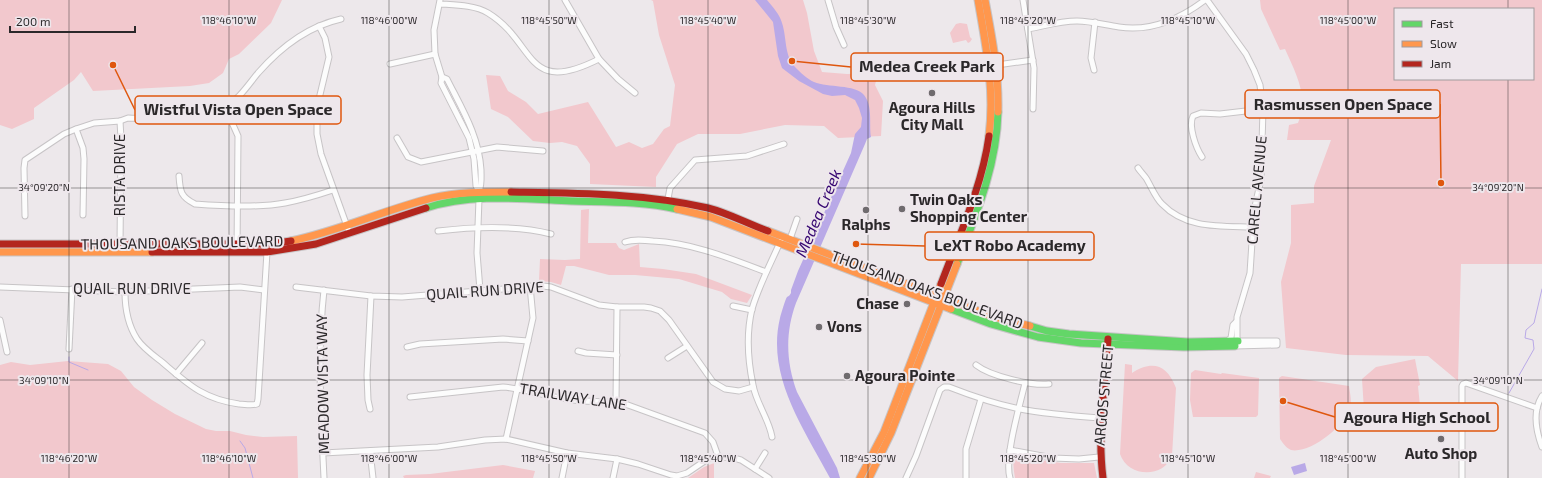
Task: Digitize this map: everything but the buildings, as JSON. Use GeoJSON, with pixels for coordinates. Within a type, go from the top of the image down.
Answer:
{"type":"FeatureCollection","features":[{"type":"Feature","properties":{"kind":"main road"},"geometry":{"type":"LineString","coordinates":[[869,478],[891,433],[982,173],[988,141],[991,109],[990,72],[978,0]]}},
{"type":"Feature","properties":{"kind":"main road"},"geometry":{"type":"LineString","coordinates":[[860,478],[884,432],[938,300],[976,214],[992,162],[999,108],[997,64],[985,0]]}},
{"type":"Feature","properties":{"kind":"main road","name":"THOUSAND OAKS BOULEVARD"},"geometry":{"type":"LineString","coordinates":[[0,252],[120,249],[237,249],[268,252],[316,244],[419,202],[444,196],[625,196],[667,203],[781,239],[938,300],[1026,326],[1108,340],[1184,347],[1233,347],[1236,344]]}},
{"type":"Feature","properties":{"kind":"main road","name":"THOUSAND OAKS BOULEVARD"},"geometry":{"type":"LineString","coordinates":[[237,249],[296,241],[349,230]]}},
{"type":"Feature","properties":{"kind":"main road","name":"THOUSAND OAKS BOULEVARD"},"geometry":{"type":"LineString","coordinates":[[781,239],[790,239],[808,249]]}},
{"type":"Feature","properties":{"kind":"main road","name":"THOUSAND OAKS BOULEVARD"},"geometry":{"type":"LineString","coordinates":[[0,244],[120,249]]}},
{"type":"Feature","properties":{"kind":"main road","name":"THOUSAND OAKS BOULEVARD"},"geometry":{"type":"LineString","coordinates":[[1108,340],[1188,342],[1227,341],[1236,344]]}},
{"type":"Feature","properties":{"kind":"main road","name":"ARGOS STREET"},"geometry":{"type":"LineString","coordinates":[[1102,478],[1099,457],[1100,418],[1108,340]]}},
{"type":"Feature","properties":{"kind":"street"},"geometry":{"type":"LineString","coordinates":[[565,0],[600,59],[618,79],[635,93]]}},
{"type":"Feature","properties":{"kind":"street"},"geometry":{"type":"LineString","coordinates":[[828,0],[836,27],[844,45]]}},
{"type":"Feature","properties":{"kind":"street"},"geometry":{"type":"LineString","coordinates":[[1023,0],[1033,60],[1035,80],[1034,109]]}},
{"type":"Feature","properties":{"kind":"street"},"geometry":{"type":"LineString","coordinates":[[1028,29],[1065,21],[1095,22],[1134,28],[1154,26],[1173,20],[1187,13],[1206,0]]}},
{"type":"Feature","properties":{"kind":"street","name":"CARELL AVENUE"},"geometry":{"type":"LineString","coordinates":[[1206,0],[1246,54],[1260,85],[1263,109],[1261,179],[1252,227],[1250,273],[1234,325],[1232,338],[1227,341]]}},
{"type":"Feature","properties":{"kind":"street"},"geometry":{"type":"LineString","coordinates":[[479,195],[476,186],[472,152],[462,124],[441,82],[442,77],[435,54],[434,30],[440,2],[467,6],[486,12],[502,22],[534,63],[546,70],[560,73],[573,70],[600,59]]}},
{"type":"Feature","properties":{"kind":"street"},"geometry":{"type":"LineString","coordinates":[[25,216],[25,160],[64,134],[94,123],[120,121],[128,118],[193,115],[207,113],[225,107],[240,96],[272,58],[295,40],[319,26],[341,19]]}},
{"type":"Feature","properties":{"kind":"street"},"geometry":{"type":"LineString","coordinates":[[1094,70],[1091,58],[1091,42],[1095,22]]}},
{"type":"Feature","properties":{"kind":"street"},"geometry":{"type":"LineString","coordinates":[[319,26],[326,38],[329,57],[319,99],[317,134],[321,154],[349,230]]}},
{"type":"Feature","properties":{"kind":"street"},"geometry":{"type":"LineString","coordinates":[[390,64],[435,54]]}},
{"type":"Feature","properties":{"kind":"street"},"geometry":{"type":"LineString","coordinates":[[990,72],[997,64],[1033,60]]}},
{"type":"Feature","properties":{"kind":"street"},"geometry":{"type":"LineString","coordinates":[[442,77],[447,79],[472,128],[479,150],[482,186],[479,195],[477,253],[480,290]]}},
{"type":"Feature","properties":{"kind":"street"},"geometry":{"type":"LineString","coordinates":[[225,107],[238,136],[237,249]]}},
{"type":"Feature","properties":{"kind":"street"},"geometry":{"type":"LineString","coordinates":[[1202,157],[1195,142],[1191,121],[1193,116],[1201,113],[1220,114],[1263,109]]}},
{"type":"Feature","properties":{"kind":"street","name":"RISTA DRIVE"},"geometry":{"type":"LineString","coordinates":[[120,121],[120,249]]}},
{"type":"Feature","properties":{"kind":"street"},"geometry":{"type":"LineString","coordinates":[[76,129],[83,148],[84,159],[83,215]]}},
{"type":"Feature","properties":{"kind":"street"},"geometry":{"type":"LineString","coordinates":[[396,138],[408,157],[421,162],[479,150],[504,147],[530,151],[543,151]]}},
{"type":"Feature","properties":{"kind":"street"},"geometry":{"type":"LineString","coordinates":[[667,203],[670,188],[695,160],[747,156],[784,144]]}},
{"type":"Feature","properties":{"kind":"street"},"geometry":{"type":"LineString","coordinates":[[1138,168],[1146,178],[1161,204],[1177,217],[1188,222],[1204,225],[1252,227]]}},
{"type":"Feature","properties":{"kind":"street"},"geometry":{"type":"LineString","coordinates":[[179,176],[182,194],[185,199],[195,204],[263,205],[285,203],[333,190]]}},
{"type":"Feature","properties":{"kind":"street"},"geometry":{"type":"LineString","coordinates":[[790,239],[797,219]]}},
{"type":"Feature","properties":{"kind":"street"},"geometry":{"type":"LineString","coordinates":[[438,231],[463,228],[512,229],[551,234]]}},
{"type":"Feature","properties":{"kind":"street"},"geometry":{"type":"LineString","coordinates":[[625,242],[633,239],[664,241],[688,246],[720,254],[766,272]]}},
{"type":"Feature","properties":{"kind":"street"},"geometry":{"type":"LineString","coordinates":[[772,437],[770,428],[753,388],[748,347],[752,310],[766,272],[781,239]]}},
{"type":"Feature","properties":{"kind":"street"},"geometry":{"type":"LineString","coordinates":[[125,292],[127,315],[133,331],[142,345],[195,389],[214,398],[252,406],[257,404],[258,399],[264,290],[268,264],[268,252]]}},
{"type":"Feature","properties":{"kind":"street"},"geometry":{"type":"LineString","coordinates":[[506,439],[533,318],[530,286]]}},
{"type":"Feature","properties":{"kind":"street","name":"QUAIL RUN DRIVE"},"geometry":{"type":"LineString","coordinates":[[296,287],[370,296],[402,297],[530,286],[552,287],[599,305],[617,308],[644,307],[660,312],[669,320],[712,382],[725,389],[739,391],[753,388]]}},
{"type":"Feature","properties":{"kind":"street","name":"QUAIL RUN DRIVE"},"geometry":{"type":"LineString","coordinates":[[0,287],[125,292],[240,287],[264,290]]}},
{"type":"Feature","properties":{"kind":"street"},"geometry":{"type":"LineString","coordinates":[[69,349],[72,289]]}},
{"type":"Feature","properties":{"kind":"street","name":"MEADOW VISTA WAY"},"geometry":{"type":"LineString","coordinates":[[324,290],[319,363],[324,478]]}},
{"type":"Feature","properties":{"kind":"street"},"geometry":{"type":"LineString","coordinates":[[370,296],[367,375],[368,400],[370,409]]}},
{"type":"Feature","properties":{"kind":"street"},"geometry":{"type":"LineString","coordinates":[[732,306],[752,310]]}},
{"type":"Feature","properties":{"kind":"street"},"geometry":{"type":"LineString","coordinates":[[616,402],[617,308]]}},
{"type":"Feature","properties":{"kind":"street"},"geometry":{"type":"LineString","coordinates":[[0,320],[7,352]]}},
{"type":"Feature","properties":{"kind":"street","name":"CARELL AVENUE"},"geometry":{"type":"LineString","coordinates":[[1236,322],[1236,344]]}},
{"type":"Feature","properties":{"kind":"street"},"geometry":{"type":"LineString","coordinates":[[407,347],[420,344],[503,339],[528,341]]}},
{"type":"Feature","properties":{"kind":"street","name":"THOUSAND OAKS BOULEVARD"},"geometry":{"type":"LineString","coordinates":[[1277,341],[1277,345],[1236,344],[1277,341]]}},
{"type":"Feature","properties":{"kind":"street"},"geometry":{"type":"LineString","coordinates":[[176,374],[202,343]]}},
{"type":"Feature","properties":{"kind":"street"},"geometry":{"type":"LineString","coordinates":[[668,358],[687,346]]}},
{"type":"Feature","properties":{"kind":"street"},"geometry":{"type":"LineString","coordinates":[[578,350],[586,354],[617,355]]}},
{"type":"Feature","properties":{"kind":"street"},"geometry":{"type":"LineString","coordinates":[[976,365],[986,372],[1038,385],[1049,384]]}},
{"type":"Feature","properties":{"kind":"street"},"geometry":{"type":"LineString","coordinates":[[1010,478],[1008,464],[1010,450],[1025,382]]}},
{"type":"Feature","properties":{"kind":"street"},"geometry":{"type":"LineString","coordinates":[[1462,478],[1463,384],[1466,383],[1537,408]]}},
{"type":"Feature","properties":{"kind":"street"},"geometry":{"type":"LineString","coordinates":[[906,478],[916,456],[940,390],[944,388],[949,387],[981,399],[1019,409],[1049,414],[1100,418]]}},
{"type":"Feature","properties":{"kind":"street","name":"TRAILWAY LANE"},"geometry":{"type":"LineString","coordinates":[[410,397],[492,388],[518,388],[571,400],[616,402],[628,405],[705,434],[710,437],[713,442],[718,456]]}},
{"type":"Feature","properties":{"kind":"street"},"geometry":{"type":"LineString","coordinates":[[1542,396],[1537,408],[1536,424],[1542,447]]}},
{"type":"Feature","properties":{"kind":"street"},"geometry":{"type":"LineString","coordinates":[[966,478],[966,449],[981,399]]}},
{"type":"Feature","properties":{"kind":"street"},"geometry":{"type":"LineString","coordinates":[[323,452],[438,447],[485,440],[506,439],[567,453],[617,459],[677,476],[687,473],[709,458],[730,456],[740,460],[769,478]]}},
{"type":"Feature","properties":{"kind":"street"},"geometry":{"type":"LineString","coordinates":[[1010,450],[1053,458],[1079,459],[1099,457]]}},
{"type":"Feature","properties":{"kind":"street"},"geometry":{"type":"LineString","coordinates":[[370,451],[373,478]]}},
{"type":"Feature","properties":{"kind":"street"},"geometry":{"type":"LineString","coordinates":[[755,469],[765,452]]}},
{"type":"Feature","properties":{"kind":"street"},"geometry":{"type":"LineString","coordinates":[[562,478],[567,453]]}},
{"type":"Feature","properties":{"kind":"street"},"geometry":{"type":"LineString","coordinates":[[613,478],[617,459]]}},
{"type":"Feature","properties":{"kind":"shaded area"},"geometry":{"type":"Polygon","coordinates":[[[0,0],[282,0],[271,23],[239,54],[229,59],[223,73],[209,83],[190,86],[93,91],[81,72],[74,80],[34,108],[34,119],[12,129],[0,125],[0,0]]]}},
{"type":"Feature","properties":{"kind":"shaded area"},"geometry":{"type":"Polygon","coordinates":[[[651,0],[803,0],[814,51],[822,72],[847,74],[878,73],[875,85],[883,101],[881,136],[838,138],[824,126],[785,125],[740,134],[698,134],[677,144],[656,177],[656,187],[590,184],[590,164],[577,146],[562,142],[550,143],[533,141],[508,117],[491,109],[486,75],[500,76],[508,91],[526,102],[538,114],[588,102],[616,147],[629,142],[642,148],[653,144],[664,129],[670,126],[675,85],[659,35],[653,1],[651,0]]]}},
{"type":"Feature","properties":{"kind":"shaded area"},"geometry":{"type":"Polygon","coordinates":[[[755,0],[767,0],[778,14],[784,29],[789,57],[791,62],[799,71],[814,82],[820,84],[854,89],[864,95],[869,104],[871,137],[867,139],[796,303],[790,325],[788,348],[793,381],[797,392],[837,468],[840,478],[830,478],[799,421],[783,381],[778,361],[777,340],[780,318],[785,301],[791,293],[798,271],[851,153],[855,134],[861,127],[862,118],[855,100],[845,95],[832,96],[823,94],[799,81],[782,68],[778,56],[773,22],[755,0]]]}},
{"type":"Feature","properties":{"kind":"shaded area"},"geometry":{"type":"Polygon","coordinates":[[[1260,0],[1542,0],[1542,264],[1461,264],[1458,381],[1428,356],[1346,355],[1286,348],[1281,282],[1291,243],[1291,205],[1314,203],[1314,186],[1331,140],[1287,140],[1289,125],[1298,123],[1301,113],[1302,94],[1297,76],[1285,49],[1280,50],[1261,9],[1260,0]]]}},
{"type":"Feature","properties":{"kind":"shaded area"},"geometry":{"type":"Polygon","coordinates":[[[956,24],[967,24],[970,37],[972,39],[968,43],[966,40],[953,43],[950,33],[956,24]]]}},
{"type":"Feature","properties":{"kind":"shaded area"},"geometry":{"type":"Polygon","coordinates":[[[589,209],[588,243],[616,243],[619,248],[624,250],[639,244],[640,267],[696,274],[752,295],[747,303],[731,299],[722,292],[679,279],[635,275],[609,275],[574,266],[566,266],[561,285],[539,281],[540,259],[580,259],[581,210],[589,209]]]}},
{"type":"Feature","properties":{"kind":"shaded area"},"geometry":{"type":"Polygon","coordinates":[[[1415,359],[1420,385],[1418,386],[1420,406],[1418,408],[1370,413],[1364,410],[1362,379],[1376,367],[1415,359]]]}},
{"type":"Feature","properties":{"kind":"shaded area"},"geometry":{"type":"Polygon","coordinates":[[[68,361],[108,364],[121,371],[134,387],[152,400],[175,414],[206,429],[230,431],[263,437],[297,436],[298,478],[0,478],[0,365],[11,362],[30,365],[68,361]]]}},
{"type":"Feature","properties":{"kind":"shaded area"},"geometry":{"type":"Polygon","coordinates":[[[1125,364],[1132,365],[1132,373],[1146,366],[1163,369],[1168,374],[1176,388],[1172,456],[1168,463],[1162,468],[1154,471],[1138,471],[1130,468],[1124,462],[1120,454],[1125,364]]]}},
{"type":"Feature","properties":{"kind":"shaded area"},"geometry":{"type":"Polygon","coordinates":[[[1195,370],[1259,378],[1258,415],[1256,417],[1193,417],[1190,400],[1191,373],[1195,370]]]}},
{"type":"Feature","properties":{"kind":"shaded area"},"geometry":{"type":"Polygon","coordinates":[[[1282,376],[1349,386],[1351,403],[1347,415],[1326,437],[1308,448],[1291,450],[1286,447],[1280,439],[1279,378],[1282,376]]]}},
{"type":"Feature","properties":{"kind":"shaded area"},"geometry":{"type":"Polygon","coordinates":[[[1015,456],[1061,463],[1094,463],[1097,478],[1015,478],[1013,464],[1015,456]]]}},
{"type":"Feature","properties":{"kind":"shaded area"},"geometry":{"type":"Polygon","coordinates":[[[714,463],[714,478],[688,478],[704,467],[714,463]]]}},
{"type":"Feature","properties":{"kind":"shaded area"},"geometry":{"type":"Polygon","coordinates":[[[1305,463],[1307,471],[1294,475],[1291,467],[1305,463]]]}},
{"type":"Feature","properties":{"kind":"shaded area"},"geometry":{"type":"Polygon","coordinates":[[[503,465],[535,471],[533,478],[404,478],[403,476],[430,474],[503,465]]]}},
{"type":"Feature","properties":{"kind":"shaded area"},"geometry":{"type":"Polygon","coordinates":[[[1256,472],[1271,476],[1270,478],[1254,478],[1256,472]]]}},
{"type":"Feature","properties":{"kind":"waterway"},"geometry":{"type":"LineString","coordinates":[[1509,393],[1534,349],[1533,340],[1525,338],[1526,330],[1534,323],[1542,289]]}},
{"type":"Feature","properties":{"kind":"waterway"},"geometry":{"type":"LineString","coordinates":[[69,357],[69,362],[88,370]]}},
{"type":"Feature","properties":{"kind":"waterway"},"geometry":{"type":"LineString","coordinates":[[240,441],[245,448],[253,478]]}},
{"type":"Feature","properties":{"kind":"traffic: fast"},"geometry":{"type":"LineString","coordinates":[[957,264],[978,208],[990,170],[997,132],[998,112]]}},
{"type":"Feature","properties":{"kind":"traffic: fast"},"geometry":{"type":"LineString","coordinates":[[426,208],[461,200],[516,198],[624,202],[664,206],[677,209]]}},
{"type":"Feature","properties":{"kind":"traffic: fast"},"geometry":{"type":"LineString","coordinates":[[951,309],[991,324],[1038,337],[1081,343],[1184,347],[1235,346]]}},
{"type":"Feature","properties":{"kind":"traffic: fast"},"geometry":{"type":"LineString","coordinates":[[1030,326],[1047,331],[1069,334],[1188,342],[1238,341]]}},
{"type":"Feature","properties":{"kind":"traffic: slow"},"geometry":{"type":"LineString","coordinates":[[978,0],[989,68],[991,102],[989,136]]}},
{"type":"Feature","properties":{"kind":"traffic: slow"},"geometry":{"type":"LineString","coordinates":[[985,0],[996,69],[998,112]]}},
{"type":"Feature","properties":{"kind":"traffic: slow"},"geometry":{"type":"LineString","coordinates":[[291,241],[327,232],[396,208],[432,198],[461,193],[511,192]]}},
{"type":"Feature","properties":{"kind":"traffic: slow"},"geometry":{"type":"LineString","coordinates":[[677,209],[711,217],[951,309]]}},
{"type":"Feature","properties":{"kind":"traffic: slow"},"geometry":{"type":"LineString","coordinates":[[768,231],[991,316],[1030,326]]}},
{"type":"Feature","properties":{"kind":"traffic: slow"},"geometry":{"type":"LineString","coordinates":[[0,252],[152,252]]}},
{"type":"Feature","properties":{"kind":"traffic: slow"},"geometry":{"type":"LineString","coordinates":[[869,478],[891,433],[957,264]]}},
{"type":"Feature","properties":{"kind":"traffic: slow"},"geometry":{"type":"LineString","coordinates":[[860,478],[884,432],[941,284]]}},
{"type":"Feature","properties":{"kind":"traffic: jam"},"geometry":{"type":"LineString","coordinates":[[941,284],[975,193],[986,155],[989,136]]}},
{"type":"Feature","properties":{"kind":"traffic: jam"},"geometry":{"type":"LineString","coordinates":[[511,192],[610,195],[659,199],[716,210],[768,231]]}},
{"type":"Feature","properties":{"kind":"traffic: jam"},"geometry":{"type":"LineString","coordinates":[[152,252],[267,252],[316,244],[426,208]]}},
{"type":"Feature","properties":{"kind":"traffic: jam"},"geometry":{"type":"LineString","coordinates":[[0,244],[270,244],[291,241]]}},
{"type":"Feature","properties":{"kind":"traffic: jam"},"geometry":{"type":"LineString","coordinates":[[1103,478],[1101,460],[1101,426],[1108,339]]}},
{"type":"Feature","properties":{"kind":"place","name":"Medea Creek Park"},"geometry":{"type":"Point","coordinates":[792,61]}},
{"type":"Feature","properties":{"kind":"place","name":"Wistful Vista Open Space"},"geometry":{"type":"Point","coordinates":[113,65]}},
{"type":"Feature","properties":{"kind":"place","name":"Agoura Hills City Mall"},"geometry":{"type":"Point","coordinates":[932,93]}},
{"type":"Feature","properties":{"kind":"place","name":"Rasmussen Open Space"},"geometry":{"type":"Point","coordinates":[1441,183]}},
{"type":"Feature","properties":{"kind":"place","name":"Twin Oaks Shopping Center"},"geometry":{"type":"Point","coordinates":[902,209]}},
{"type":"Feature","properties":{"kind":"place","name":"Ralphs"},"geometry":{"type":"Point","coordinates":[866,210]}},
{"type":"Feature","properties":{"kind":"place","name":"LeXT Robo Academy"},"geometry":{"type":"Point","coordinates":[856,244]}},
{"type":"Feature","properties":{"kind":"place","name":"Chase"},"geometry":{"type":"Point","coordinates":[907,304]}},
{"type":"Feature","properties":{"kind":"place","name":"Vons"},"geometry":{"type":"Point","coordinates":[819,327]}},
{"type":"Feature","properties":{"kind":"place","name":"Agoura Pointe"},"geometry":{"type":"Point","coordinates":[847,376]}},
{"type":"Feature","properties":{"kind":"place","name":"Agoura High School"},"geometry":{"type":"Point","coordinates":[1283,401]}},
{"type":"Feature","properties":{"kind":"place","name":"Auto Shop"},"geometry":{"type":"Point","coordinates":[1441,439]}},
{"type":"Feature","properties":{"kind":"water label","name":"Medea Creek"},"geometry":{"type":"Point","coordinates":[818,213]}}]}
